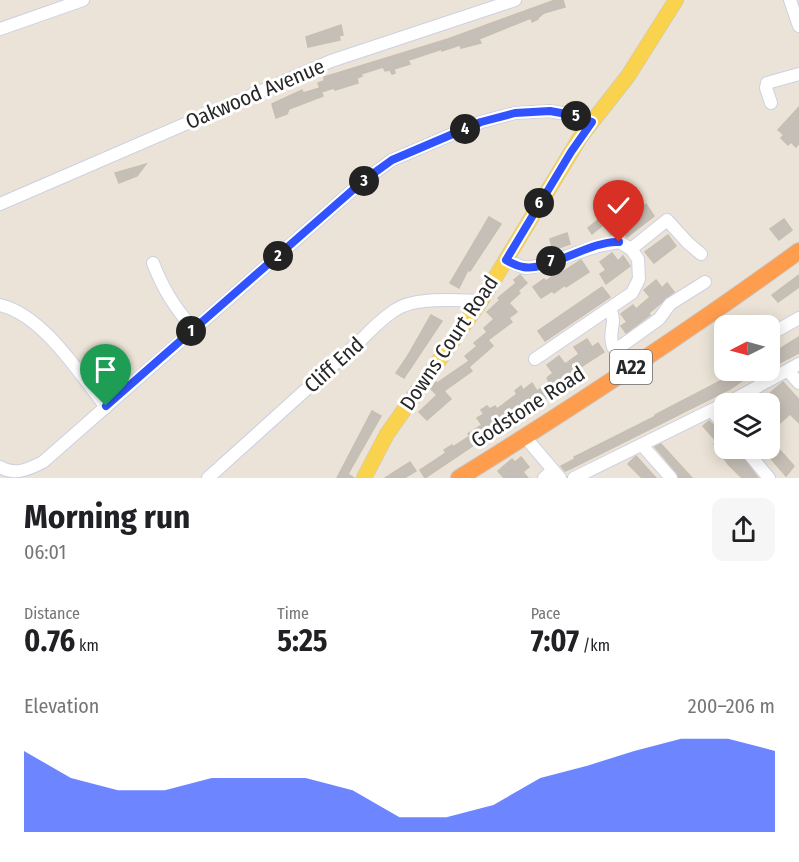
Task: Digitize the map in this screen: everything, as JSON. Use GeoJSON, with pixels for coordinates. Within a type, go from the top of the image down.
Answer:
{"type":"FeatureCollection","features":[{"type":"Feature","properties":{"kind":"highway","name":"Godstone Road"},"geometry":{"type":"LineString","coordinates":[[459,478],[525,437],[799,251]]}},
{"type":"Feature","properties":{"kind":"main road","name":"Downs Court Road"},"geometry":{"type":"LineString","coordinates":[[364,478],[387,434],[481,301],[571,152],[628,76],[676,0]]}},
{"type":"Feature","properties":{"kind":"street"},"geometry":{"type":"LineString","coordinates":[[50,12],[59,0]]}},
{"type":"Feature","properties":{"kind":"street"},"geometry":{"type":"LineString","coordinates":[[0,29],[83,0]]}},
{"type":"Feature","properties":{"kind":"street","name":"Oakwood Avenue"},"geometry":{"type":"LineString","coordinates":[[0,204],[331,61],[516,0]]}},
{"type":"Feature","properties":{"kind":"street"},"geometry":{"type":"LineString","coordinates":[[790,0],[799,26]]}},
{"type":"Feature","properties":{"kind":"street"},"geometry":{"type":"LineString","coordinates":[[771,103],[766,88],[767,83],[799,74]]}},
{"type":"Feature","properties":{"kind":"street"},"geometry":{"type":"LineString","coordinates":[[0,467],[5,470],[24,471],[43,462],[363,181],[392,160],[481,122],[515,113],[550,111],[592,122]]}},
{"type":"Feature","properties":{"kind":"street"},"geometry":{"type":"LineString","coordinates":[[631,249],[667,220],[701,254]]}},
{"type":"Feature","properties":{"kind":"street"},"geometry":{"type":"LineString","coordinates":[[506,260],[525,268],[614,242],[622,243],[631,249],[639,264],[638,284],[632,293],[535,359]]}},
{"type":"Feature","properties":{"kind":"street"},"geometry":{"type":"LineString","coordinates":[[153,263],[174,307],[193,329]]}},
{"type":"Feature","properties":{"kind":"street"},"geometry":{"type":"LineString","coordinates":[[610,309],[614,316],[610,336],[613,348],[617,349],[659,319],[670,304],[705,282]]}},
{"type":"Feature","properties":{"kind":"street","name":"Cliff End"},"geometry":{"type":"LineString","coordinates":[[208,478],[398,307],[430,300],[481,301]]}},
{"type":"Feature","properties":{"kind":"street"},"geometry":{"type":"LineString","coordinates":[[0,305],[32,319],[106,406]]}},
{"type":"Feature","properties":{"kind":"street"},"geometry":{"type":"LineString","coordinates":[[780,329],[799,318]]}},
{"type":"Feature","properties":{"kind":"street"},"geometry":{"type":"LineString","coordinates":[[745,393],[793,367],[799,383]]}},
{"type":"Feature","properties":{"kind":"street"},"geometry":{"type":"LineString","coordinates":[[574,478],[712,411],[714,413]]}},
{"type":"Feature","properties":{"kind":"street"},"geometry":{"type":"LineString","coordinates":[[525,437],[553,475]]}},
{"type":"Feature","properties":{"kind":"street"},"geometry":{"type":"LineString","coordinates":[[642,445],[671,478]]}},
{"type":"Feature","properties":{"kind":"street"},"geometry":{"type":"LineString","coordinates":[[753,459],[769,478]]}},
{"type":"Feature","properties":{"kind":"building"},"geometry":{"type":"Polygon","coordinates":[[[555,0],[563,0],[565,7],[544,13],[532,22],[531,18],[479,39],[481,43],[461,48],[460,45],[442,51],[442,49],[408,60],[410,64],[394,69],[395,73],[392,74],[390,70],[385,71],[383,67],[361,74],[362,76],[357,78],[358,83],[321,92],[318,83],[324,81],[324,77],[448,39],[555,0]]]}},
{"type":"Feature","properties":{"kind":"building"},"geometry":{"type":"Polygon","coordinates":[[[341,25],[343,35],[339,36],[340,40],[308,47],[306,37],[341,25]]]}},
{"type":"Feature","properties":{"kind":"building"},"geometry":{"type":"Polygon","coordinates":[[[320,88],[323,96],[289,109],[287,114],[276,118],[272,104],[302,90],[303,93],[320,88]]]}},
{"type":"Feature","properties":{"kind":"building"},"geometry":{"type":"Polygon","coordinates":[[[799,107],[799,143],[796,147],[791,142],[788,145],[781,138],[784,135],[778,130],[799,107]]]}},
{"type":"Feature","properties":{"kind":"building"},"geometry":{"type":"Polygon","coordinates":[[[146,164],[137,176],[119,183],[115,173],[146,164]]]}},
{"type":"Feature","properties":{"kind":"building"},"geometry":{"type":"Polygon","coordinates":[[[646,204],[654,216],[627,237],[621,229],[611,235],[603,225],[592,234],[588,228],[608,212],[619,226],[646,204]]]}},
{"type":"Feature","properties":{"kind":"building"},"geometry":{"type":"Polygon","coordinates":[[[489,217],[501,224],[470,271],[468,270],[459,288],[450,283],[489,217]]]}},
{"type":"Feature","properties":{"kind":"building"},"geometry":{"type":"Polygon","coordinates":[[[784,219],[792,230],[779,240],[770,229],[784,219]]]}},
{"type":"Feature","properties":{"kind":"building"},"geometry":{"type":"Polygon","coordinates":[[[567,233],[570,244],[553,250],[550,239],[567,233]]]}},
{"type":"Feature","properties":{"kind":"building"},"geometry":{"type":"Polygon","coordinates":[[[668,235],[676,246],[654,263],[645,252],[668,235]]]}},
{"type":"Feature","properties":{"kind":"building"},"geometry":{"type":"Polygon","coordinates":[[[612,253],[618,261],[623,256],[630,266],[606,284],[600,274],[606,270],[600,262],[612,253]]]}},
{"type":"Feature","properties":{"kind":"building"},"geometry":{"type":"Polygon","coordinates":[[[581,260],[589,272],[566,287],[565,285],[541,298],[533,287],[581,260]]]}},
{"type":"Feature","properties":{"kind":"building"},"geometry":{"type":"Polygon","coordinates":[[[520,275],[527,283],[509,303],[517,312],[509,318],[512,322],[488,340],[493,346],[469,367],[472,371],[444,391],[451,399],[427,420],[419,412],[437,395],[431,389],[436,382],[469,361],[465,356],[477,346],[474,343],[487,332],[484,328],[494,319],[487,312],[500,300],[498,298],[516,283],[514,280],[520,275]]]}},
{"type":"Feature","properties":{"kind":"building"},"geometry":{"type":"Polygon","coordinates":[[[799,275],[799,287],[778,302],[772,295],[799,275]]]}},
{"type":"Feature","properties":{"kind":"building"},"geometry":{"type":"Polygon","coordinates":[[[656,280],[662,288],[667,283],[674,292],[649,313],[650,315],[626,333],[621,326],[627,322],[621,314],[633,305],[636,309],[650,297],[644,290],[656,280]]]}},
{"type":"Feature","properties":{"kind":"building"},"geometry":{"type":"Polygon","coordinates":[[[602,287],[610,297],[545,341],[538,331],[602,287]]]}},
{"type":"Feature","properties":{"kind":"building"},"geometry":{"type":"Polygon","coordinates":[[[431,315],[442,321],[404,378],[396,373],[431,315]]]}},
{"type":"Feature","properties":{"kind":"building"},"geometry":{"type":"Polygon","coordinates":[[[799,337],[799,353],[780,363],[780,349],[799,337]]]}},
{"type":"Feature","properties":{"kind":"building"},"geometry":{"type":"Polygon","coordinates":[[[587,339],[592,347],[598,343],[604,352],[545,393],[548,397],[534,406],[536,409],[530,413],[528,410],[521,414],[497,434],[496,432],[489,435],[425,478],[420,470],[446,453],[444,450],[470,436],[468,434],[482,425],[477,418],[484,414],[481,410],[487,406],[490,409],[495,406],[497,409],[517,394],[515,391],[521,386],[523,390],[532,383],[537,391],[549,382],[547,378],[553,373],[547,365],[559,356],[565,364],[579,354],[574,347],[587,339]]]}},
{"type":"Feature","properties":{"kind":"building"},"geometry":{"type":"Polygon","coordinates":[[[720,381],[742,381],[722,393],[714,393],[714,397],[572,468],[565,471],[561,466],[575,459],[574,457],[720,381]]]}},
{"type":"Feature","properties":{"kind":"building"},"geometry":{"type":"Polygon","coordinates":[[[783,382],[799,400],[799,423],[790,414],[780,423],[780,393],[770,393],[783,382]]]}},
{"type":"Feature","properties":{"kind":"building"},"geometry":{"type":"Polygon","coordinates":[[[372,411],[381,416],[348,474],[354,478],[337,478],[372,411]]]}},
{"type":"Feature","properties":{"kind":"building"},"geometry":{"type":"Polygon","coordinates":[[[709,421],[714,426],[714,439],[703,426],[709,421]]]}},
{"type":"Feature","properties":{"kind":"building"},"geometry":{"type":"Polygon","coordinates":[[[661,444],[692,478],[679,478],[655,447],[661,444]]]}},
{"type":"Feature","properties":{"kind":"building"},"geometry":{"type":"Polygon","coordinates":[[[780,450],[794,466],[786,476],[771,459],[780,459],[780,450]]]}},
{"type":"Feature","properties":{"kind":"building"},"geometry":{"type":"Polygon","coordinates":[[[636,456],[656,478],[642,478],[628,464],[636,456]]]}},
{"type":"Feature","properties":{"kind":"building"},"geometry":{"type":"Polygon","coordinates":[[[521,457],[529,467],[523,472],[528,478],[504,478],[498,471],[512,459],[515,462],[521,457]]]}},
{"type":"Feature","properties":{"kind":"building"},"geometry":{"type":"Polygon","coordinates":[[[724,459],[744,459],[758,478],[742,478],[724,459]]]}},
{"type":"Feature","properties":{"kind":"building"},"geometry":{"type":"Polygon","coordinates":[[[410,462],[416,471],[404,478],[385,478],[410,462]]]}},
{"type":"Feature","properties":{"kind":"route"},"geometry":{"type":"LineString","coordinates":[[106,406],[363,181],[392,160],[481,122],[515,113],[550,111],[592,122],[571,152],[506,260],[525,268],[619,242]]}}]}
